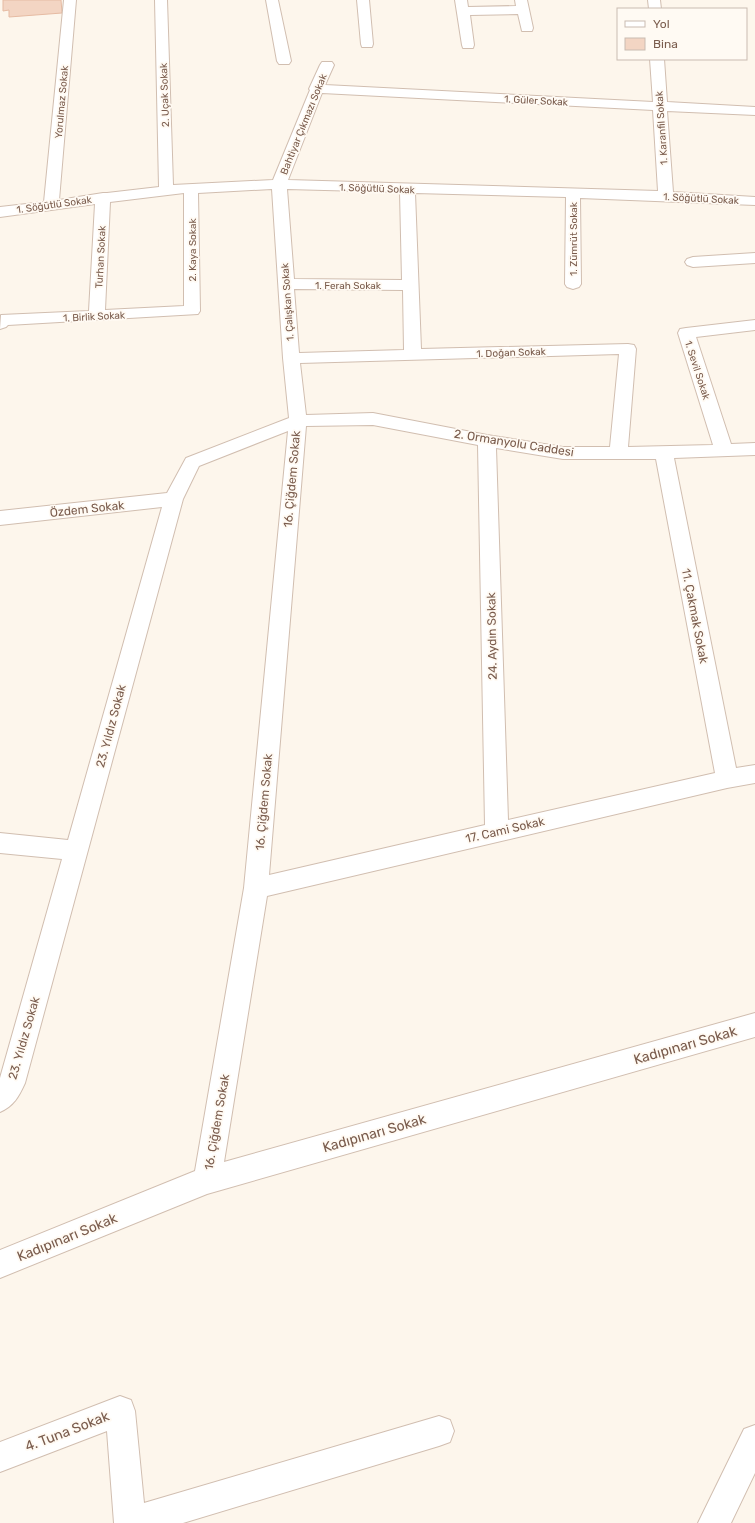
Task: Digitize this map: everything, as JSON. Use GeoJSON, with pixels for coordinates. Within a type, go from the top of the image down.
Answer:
{"type":"FeatureCollection","features":[{"type":"Feature","properties":{"kind":"street","name":"Yorulmaz Sokak"},"geometry":{"type":"LineString","coordinates":[[51,204],[70,0]]}},
{"type":"Feature","properties":{"kind":"street","name":"2. Uçak Sokak"},"geometry":{"type":"LineString","coordinates":[[161,0],[166,190]]}},
{"type":"Feature","properties":{"kind":"street"},"geometry":{"type":"LineString","coordinates":[[272,0],[284,61]]}},
{"type":"Feature","properties":{"kind":"street"},"geometry":{"type":"LineString","coordinates":[[363,0],[367,44]]}},
{"type":"Feature","properties":{"kind":"street"},"geometry":{"type":"LineString","coordinates":[[468,45],[462,6],[522,5],[527,28]]}},
{"type":"Feature","properties":{"kind":"street","name":"1. Karanfil Sokak"},"geometry":{"type":"LineString","coordinates":[[657,60],[666,196]]}},
{"type":"Feature","properties":{"kind":"street","name":"Bahtiyar Çıkmazı Sokak"},"geometry":{"type":"LineString","coordinates":[[279,184],[316,89],[327,65]]}},
{"type":"Feature","properties":{"kind":"street","name":"1. Güler Sokak"},"geometry":{"type":"LineString","coordinates":[[316,89],[755,111]]}},
{"type":"Feature","properties":{"kind":"street","name":"1. Söğütlü Sokak"},"geometry":{"type":"LineString","coordinates":[[0,212],[103,197],[166,190],[279,184],[666,196],[755,201]]}},
{"type":"Feature","properties":{"kind":"street","name":"1. Çalışkan Sokak"},"geometry":{"type":"LineString","coordinates":[[279,184],[291,358],[298,421]]}},
{"type":"Feature","properties":{"kind":"street","name":"2. Kaya Sokak"},"geometry":{"type":"LineString","coordinates":[[191,188],[192,311]]}},
{"type":"Feature","properties":{"kind":"street"},"geometry":{"type":"LineString","coordinates":[[407,189],[413,355]]}},
{"type":"Feature","properties":{"kind":"street","name":"1. Zümrüt Sokak"},"geometry":{"type":"LineString","coordinates":[[573,194],[573,284]]}},
{"type":"Feature","properties":{"kind":"street","name":"Turhan Sokak"},"geometry":{"type":"LineString","coordinates":[[97,316],[103,197]]}},
{"type":"Feature","properties":{"kind":"street"},"geometry":{"type":"LineString","coordinates":[[693,262],[755,258]]}},
{"type":"Feature","properties":{"kind":"street","name":"1. Ferah Sokak"},"geometry":{"type":"LineString","coordinates":[[286,284],[410,285]]}},
{"type":"Feature","properties":{"kind":"street","name":"1. Birlik Sokak"},"geometry":{"type":"LineString","coordinates":[[0,324],[1,320],[192,311]]}},
{"type":"Feature","properties":{"kind":"street","name":"1. Sevil Sokak"},"geometry":{"type":"LineString","coordinates":[[724,451],[686,333],[755,325]]}},
{"type":"Feature","properties":{"kind":"street","name":"1. Doğan Sokak"},"geometry":{"type":"LineString","coordinates":[[291,358],[628,348],[618,452]]}},
{"type":"Feature","properties":{"kind":"street","name":"2. Ormanyolu Caddesi"},"geometry":{"type":"LineString","coordinates":[[298,421],[373,419],[488,441],[563,453],[664,453],[755,449]]}},
{"type":"Feature","properties":{"kind":"street","name":"23. Yıldız Sokak"},"geometry":{"type":"LineString","coordinates":[[0,1098],[12,1083],[174,499],[192,462],[298,421]]}},
{"type":"Feature","properties":{"kind":"street","name":"16. Çiğdem Sokak"},"geometry":{"type":"LineString","coordinates":[[207,1180],[256,888],[298,421]]}},
{"type":"Feature","properties":{"kind":"street","name":"24. Aydın Sokak"},"geometry":{"type":"LineString","coordinates":[[488,441],[497,832]]}},
{"type":"Feature","properties":{"kind":"street","name":"11. Çakmak Sokak"},"geometry":{"type":"LineString","coordinates":[[664,453],[727,779]]}},
{"type":"Feature","properties":{"kind":"street","name":"Özdem Sokak"},"geometry":{"type":"LineString","coordinates":[[0,518],[174,499]]}},
{"type":"Feature","properties":{"kind":"street","name":"17. Cami Sokak"},"geometry":{"type":"LineString","coordinates":[[256,888],[727,779],[755,774]]}},
{"type":"Feature","properties":{"kind":"street"},"geometry":{"type":"LineString","coordinates":[[0,843],[76,851]]}},
{"type":"Feature","properties":{"kind":"street","name":"Kadıpınarı Sokak"},"geometry":{"type":"LineString","coordinates":[[0,1264],[207,1180],[755,1025]]}},
{"type":"Feature","properties":{"kind":"street","name":"4. Tuna Sokak"},"geometry":{"type":"LineString","coordinates":[[0,1458],[120,1411],[130,1523]]}},
{"type":"Feature","properties":{"kind":"street"},"geometry":{"type":"LineString","coordinates":[[130,1523],[439,1431]]}},
{"type":"Feature","properties":{"kind":"street"},"geometry":{"type":"LineString","coordinates":[[714,1523],[755,1440]]}},
{"type":"Feature","properties":{"kind":"building"},"geometry":{"type":"Polygon","coordinates":[[[3,0],[61,0],[62,13],[9,17],[9,10],[3,11],[3,0]]]}}]}
